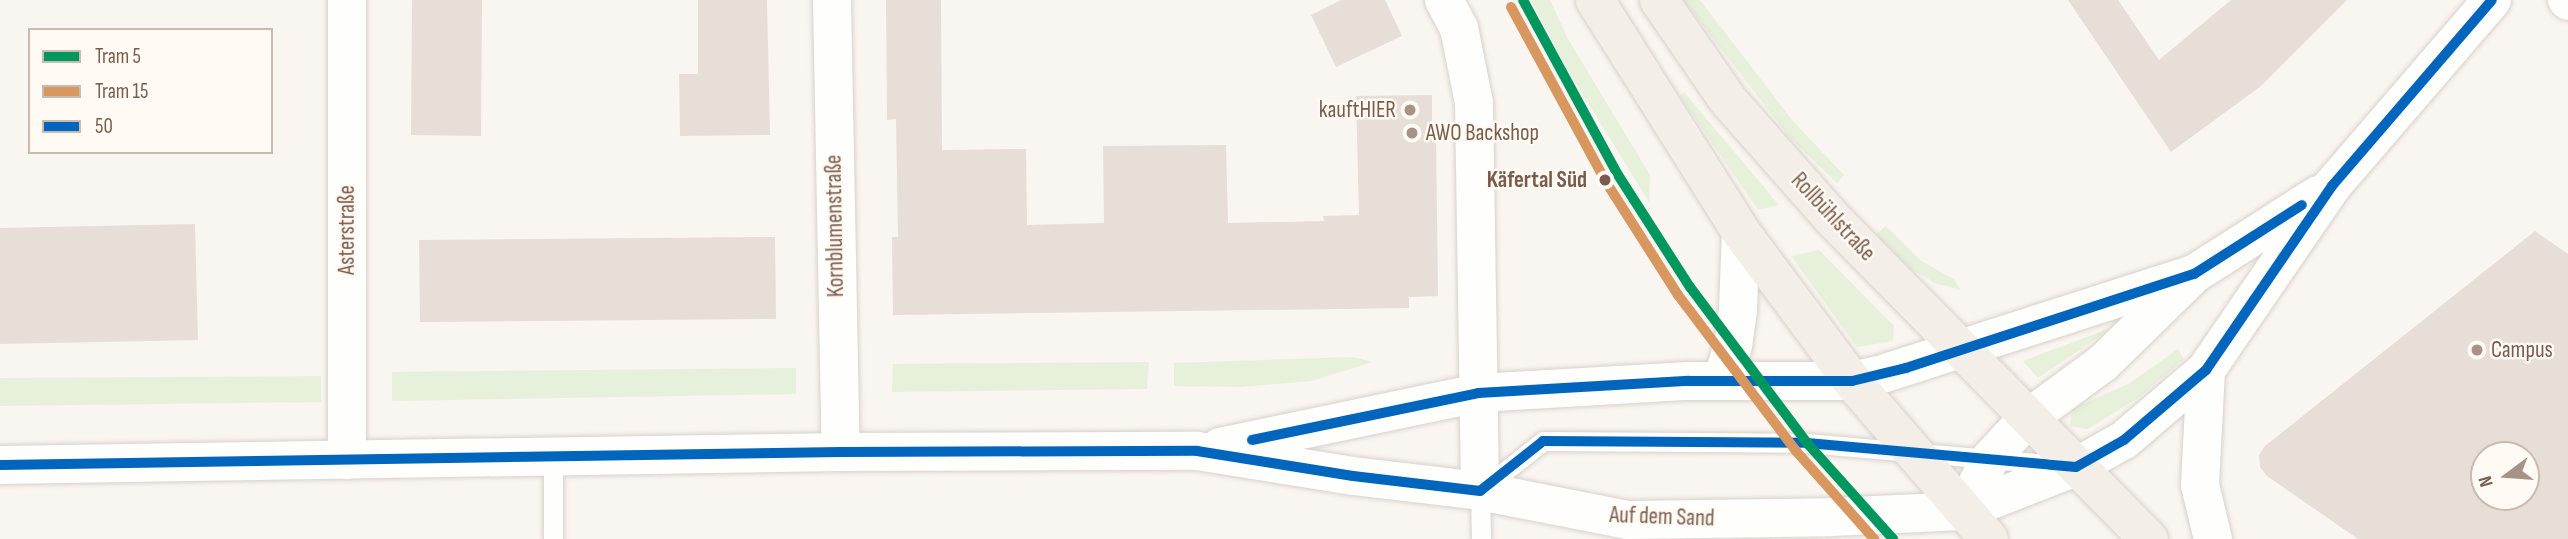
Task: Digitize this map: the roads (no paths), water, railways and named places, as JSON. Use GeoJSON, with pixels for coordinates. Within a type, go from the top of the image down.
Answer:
{"type":"FeatureCollection","features":[{"type":"Feature","properties":{"kind":"main road"},"geometry":{"type":"LineString","coordinates":[[1595,0],[1741,232],[1852,381],[1989,539]]}},
{"type":"Feature","properties":{"kind":"main road","name":"Rollbühlstraße"},"geometry":{"type":"LineString","coordinates":[[1658,0],[1728,100],[1831,217],[2076,467]]}},
{"type":"Feature","properties":{"kind":"main road"},"geometry":{"type":"LineString","coordinates":[[2076,467],[2149,539]]}},
{"type":"Feature","properties":{"kind":"street","name":"Asterstraße"},"geometry":{"type":"LineString","coordinates":[[347,0],[347,460]]}},
{"type":"Feature","properties":{"kind":"street","name":"Kornblumenstraße"},"geometry":{"type":"LineString","coordinates":[[832,0],[841,452]]}},
{"type":"Feature","properties":{"kind":"street"},"geometry":{"type":"LineString","coordinates":[[1444,0],[1459,28],[1474,103],[1480,491]]}},
{"type":"Feature","properties":{"kind":"street"},"geometry":{"type":"LineString","coordinates":[[1963,511],[1990,459],[2027,419],[2103,363],[2194,274],[2332,186],[2492,0]]}},
{"type":"Feature","properties":{"kind":"street","name":"Auf dem Sand"},"geometry":{"type":"LineString","coordinates":[[0,465],[841,452],[1197,452],[1353,476],[1480,491],[1628,520],[1796,519],[1963,511],[2076,467],[2124,440],[2206,370],[2332,186]]}},
{"type":"Feature","properties":{"kind":"street"},"geometry":{"type":"LineString","coordinates":[[1722,381],[1733,346],[1738,309],[1741,232]]}},
{"type":"Feature","properties":{"kind":"street","name":"Auf dem Sand"},"geometry":{"type":"LineString","coordinates":[[1197,452],[1478,393],[1722,381],[1852,381],[1906,368],[2194,274]]}},
{"type":"Feature","properties":{"kind":"street"},"geometry":{"type":"LineString","coordinates":[[2206,370],[2200,485],[2213,539]]}},
{"type":"Feature","properties":{"kind":"lane"},"geometry":{"type":"LineString","coordinates":[[1481,539],[1480,491],[1542,441],[1781,442],[2076,467]]}},
{"type":"Feature","properties":{"kind":"lane"},"geometry":{"type":"LineString","coordinates":[[553,457],[553,539]]}},
{"type":"Feature","properties":{"kind":"tram line","name":"5"},"geometry":{"type":"LineString","coordinates":[[1523,0],[1618,175],[1690,287],[1807,443],[1893,539]]}},
{"type":"Feature","properties":{"kind":"tram line","name":"15"},"geometry":{"type":"LineString","coordinates":[[1511,7],[1606,182],[1678,295],[1796,451],[1874,539]]}},
{"type":"Feature","properties":{"kind":"place","name":"kauftHIER"},"geometry":{"type":"Point","coordinates":[1410,110]}},
{"type":"Feature","properties":{"kind":"place","name":"AWO Backshop"},"geometry":{"type":"Point","coordinates":[1412,133]}},
{"type":"Feature","properties":{"kind":"place","name":"Käfertal Süd"},"geometry":{"type":"Point","coordinates":[1605,180]}},
{"type":"Feature","properties":{"kind":"place","name":"Campus"},"geometry":{"type":"Point","coordinates":[2477,350]}}]}
